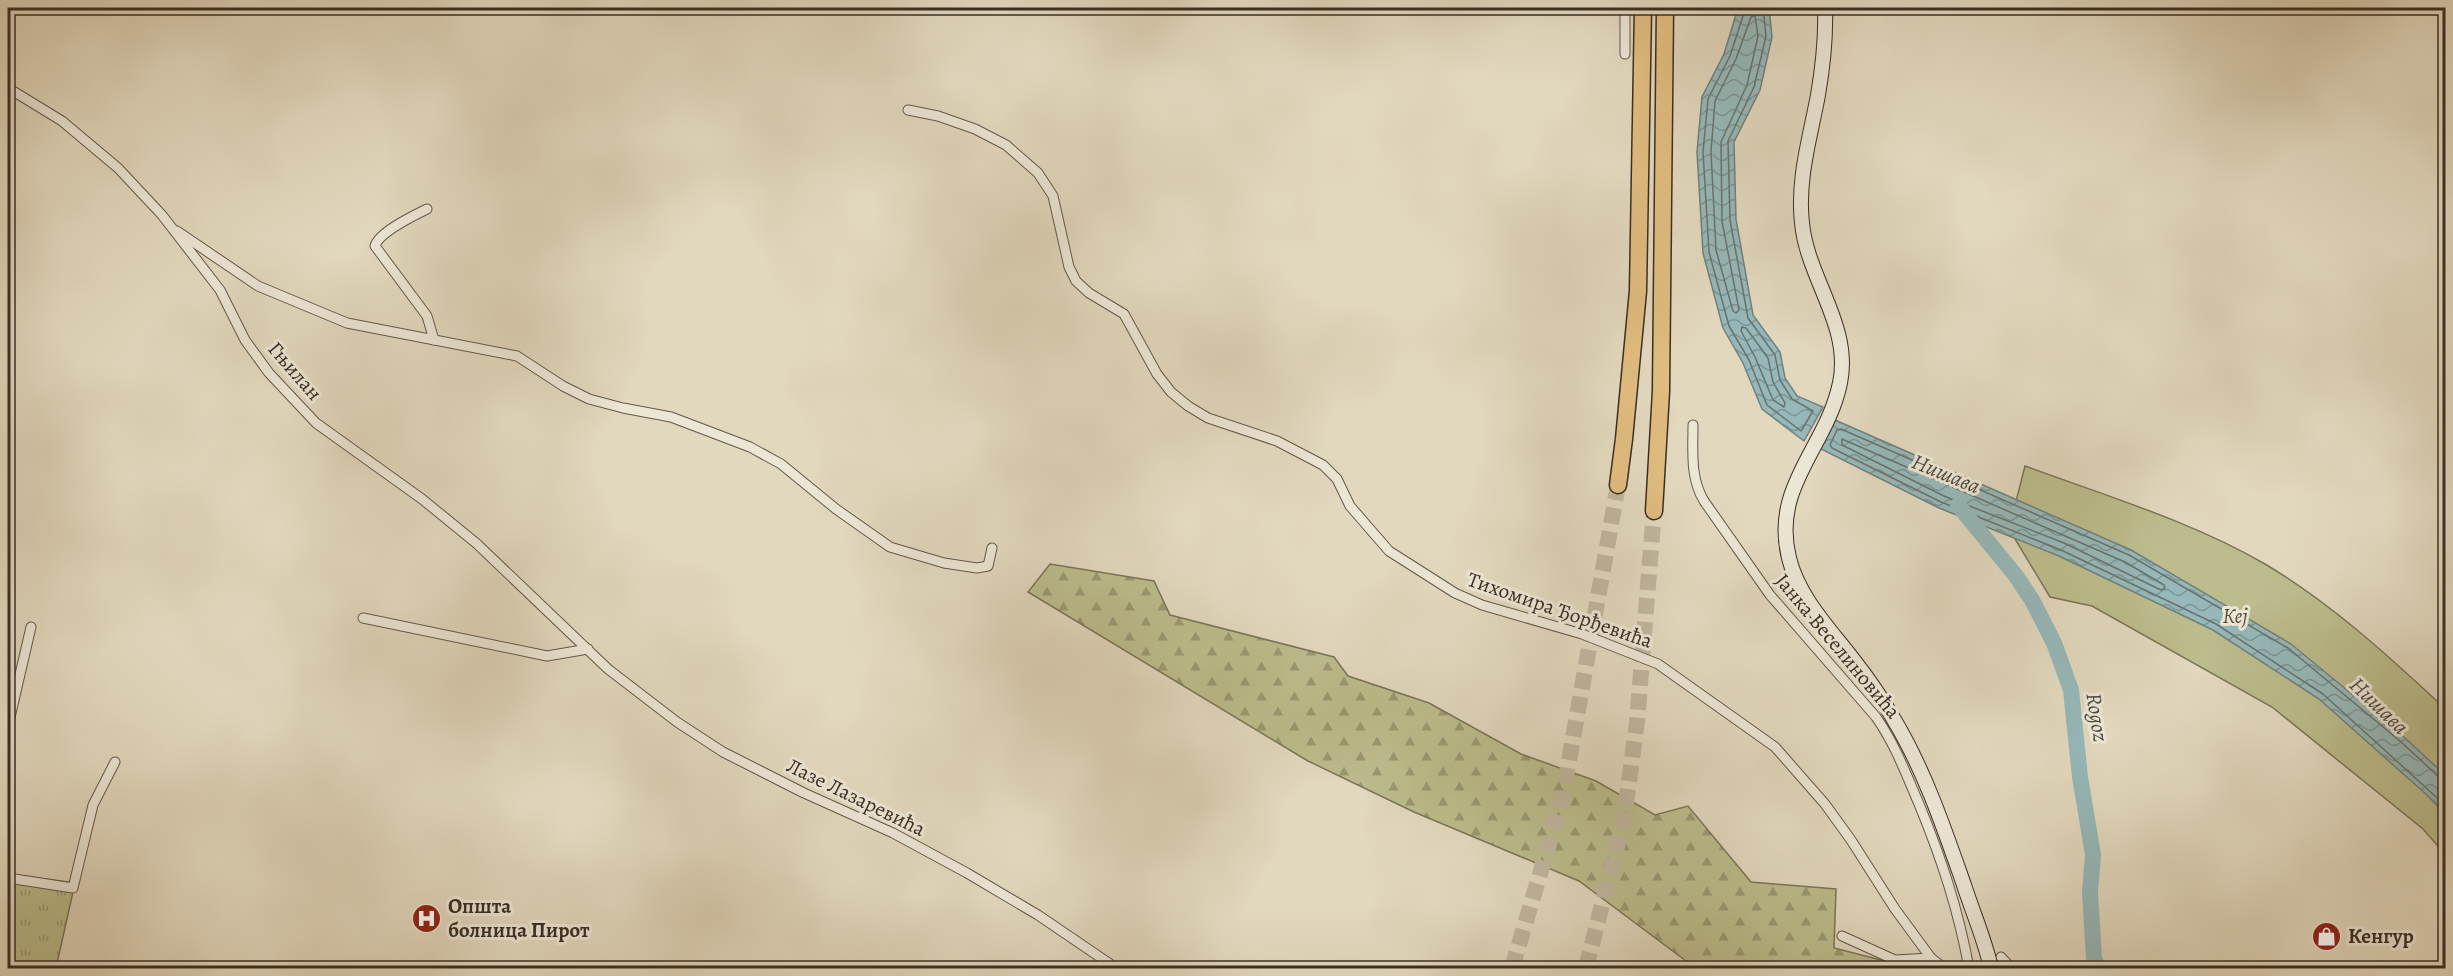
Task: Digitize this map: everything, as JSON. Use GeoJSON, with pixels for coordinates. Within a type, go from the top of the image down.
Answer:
{"type":"FeatureCollection","features":[{"type":"Feature","properties":{"kind":"highway"},"geometry":{"type":"LineString","coordinates":[[1618,485],[1638,291],[1643,8]]}},
{"type":"Feature","properties":{"kind":"highway"},"geometry":{"type":"LineString","coordinates":[[1654,511],[1661,391],[1665,8]]}},
{"type":"Feature","properties":{"kind":"main road"},"geometry":{"type":"LineString","coordinates":[[1825,8],[1823,62],[1802,176],[1801,208],[1802,225],[1811,267],[1832,313],[1842,361],[1839,386],[1828,418],[1796,479],[1788,502],[1784,528],[1793,571],[1818,615],[1878,694],[1909,747],[1943,826],[1991,969]]}},
{"type":"Feature","properties":{"kind":"street"},"geometry":{"type":"LineString","coordinates":[[1625,8],[1625,54]]}},
{"type":"Feature","properties":{"kind":"street","name":"Гњилан"},"geometry":{"type":"LineString","coordinates":[[8,88],[62,122],[118,168],[175,230],[220,290],[245,340],[269,373],[316,423],[422,499],[476,543],[588,649]]}},
{"type":"Feature","properties":{"kind":"street","name":"Тихомира Ђорђевића"},"geometry":{"type":"LineString","coordinates":[[908,110],[950,119],[975,129],[1005,145],[1038,173],[1053,196],[1069,267],[1076,281],[1089,293],[1124,314],[1157,374],[1171,392],[1188,406],[1219,422],[1277,441],[1323,465],[1337,479],[1350,506],[1389,550],[1455,593],[1482,605],[1582,634],[1658,664],[1770,743],[1826,804],[1895,909],[1931,958],[1944,969]]}},
{"type":"Feature","properties":{"kind":"street"},"geometry":{"type":"LineString","coordinates":[[427,209],[386,233],[376,241],[375,246],[427,316],[434,340]]}},
{"type":"Feature","properties":{"kind":"street"},"geometry":{"type":"LineString","coordinates":[[175,230],[182,232],[258,286],[347,323],[517,356],[563,386],[589,399],[671,417],[750,447],[781,464],[836,509],[890,548],[944,563],[977,568],[988,566],[992,548]]}},
{"type":"Feature","properties":{"kind":"street","name":"Јанка Веселиновића"},"geometry":{"type":"LineString","coordinates":[[1693,425],[1696,488],[1704,501],[1770,595],[1876,717],[1889,737],[1945,868],[1969,969]]}},
{"type":"Feature","properties":{"kind":"street"},"geometry":{"type":"LineString","coordinates":[[363,618],[547,656],[588,649]]}},
{"type":"Feature","properties":{"kind":"street"},"geometry":{"type":"LineString","coordinates":[[8,726],[31,627]]}},
{"type":"Feature","properties":{"kind":"street","name":"Лазе Лазаревића"},"geometry":{"type":"LineString","coordinates":[[588,649],[608,669],[677,722],[723,752],[804,793],[893,833],[967,873],[1038,915],[1116,969]]}},
{"type":"Feature","properties":{"kind":"street"},"geometry":{"type":"LineString","coordinates":[[8,878],[74,888],[93,805],[115,762]]}},
{"type":"Feature","properties":{"kind":"street"},"geometry":{"type":"LineString","coordinates":[[1842,936],[1894,960],[1931,958]]}},
{"type":"Feature","properties":{"kind":"street"},"geometry":{"type":"LineString","coordinates":[[2001,957],[2011,969]]}},
{"type":"Feature","properties":{"kind":"green space","name":"Кеј"},"geometry":{"type":"Polygon","coordinates":[[[2025,466],[2178,522],[2265,564],[2334,611],[2438,702],[2445,709],[2445,854],[2423,829],[2272,707],[2092,606],[2050,597],[2009,529],[2025,466]]]}},
{"type":"Feature","properties":{"kind":"green space"},"geometry":{"type":"Polygon","coordinates":[[[1050,564],[1154,581],[1170,615],[1334,657],[1348,676],[1429,703],[1521,754],[1596,781],[1655,815],[1688,806],[1751,882],[1836,889],[1834,948],[1903,968],[1694,968],[1579,881],[1414,812],[1308,761],[1028,592],[1050,564]]]}},
{"type":"Feature","properties":{"kind":"green space"},"geometry":{"type":"Polygon","coordinates":[[[8,874],[75,883],[56,968],[8,968],[8,874]]]}},
{"type":"Feature","properties":{"kind":"water"},"geometry":{"type":"Polygon","coordinates":[[[1738,8],[1769,8],[1772,37],[1760,90],[1734,142],[1736,219],[1753,315],[1780,352],[1785,378],[1797,396],[1823,407],[1804,441],[1762,409],[1743,363],[1723,328],[1703,253],[1697,152],[1702,97],[1724,54],[1738,8]]]}},
{"type":"Feature","properties":{"kind":"water","name":"Нишава"},"geometry":{"type":"Polygon","coordinates":[[[1835,420],[2131,550],[2291,644],[2404,737],[2445,775],[2445,814],[2427,795],[2319,699],[2213,630],[2059,556],[1939,508],[1821,449],[1835,420]]]}},
{"type":"Feature","properties":{"kind":"waterway","name":"Rogoz"},"geometry":{"type":"LineString","coordinates":[[1958,505],[2016,576],[2032,600],[2054,643],[2071,690],[2080,777],[2093,855],[2090,892],[2094,958],[2098,968]]}},
{"type":"Feature","properties":{"kind":"tunnel"},"geometry":{"type":"LineString","coordinates":[[1512,968],[1562,800],[1618,485]]}},
{"type":"Feature","properties":{"kind":"tunnel"},"geometry":{"type":"LineString","coordinates":[[1586,968],[1624,818],[1637,722],[1654,511]]}},
{"type":"Feature","properties":{"kind":"place","name":"Општа болница Пирот"},"geometry":{"type":"Point","coordinates":[427,918]}},
{"type":"Feature","properties":{"kind":"place","name":"Кенгур"},"geometry":{"type":"Point","coordinates":[2327,936]}}]}
